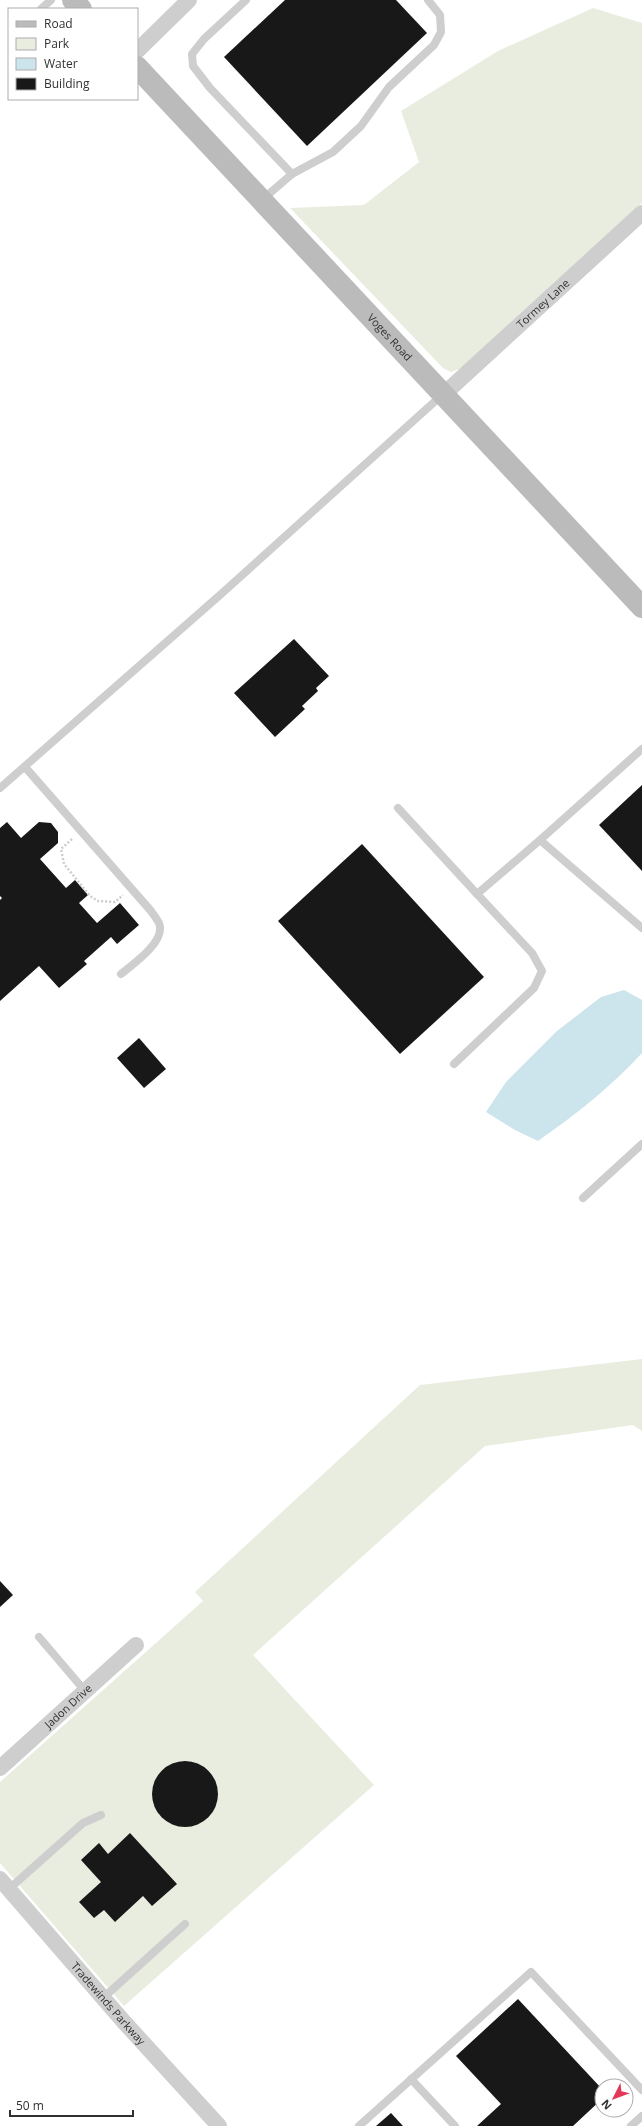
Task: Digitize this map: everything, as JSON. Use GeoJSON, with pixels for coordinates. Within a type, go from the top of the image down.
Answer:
{"type":"FeatureCollection","features":[{"type":"Feature","properties":{"kind":"street"},"geometry":{"type":"LineString","coordinates":[[73,0],[80,8]]}},
{"type":"Feature","properties":{"kind":"street"},"geometry":{"type":"LineString","coordinates":[[138,50],[189,0]]}},
{"type":"Feature","properties":{"kind":"street","name":"Voges Road"},"geometry":{"type":"LineString","coordinates":[[138,68],[642,607]]}},
{"type":"Feature","properties":{"kind":"street","name":"Tormey Lane"},"geometry":{"type":"LineString","coordinates":[[444,394],[642,213]]}},
{"type":"Feature","properties":{"kind":"street","name":"Jadon Drive"},"geometry":{"type":"LineString","coordinates":[[0,1768],[136,1645]]}},
{"type":"Feature","properties":{"kind":"street","name":"Tradewinds Parkway"},"geometry":{"type":"LineString","coordinates":[[4,1884],[103,1998],[219,2126]]}},
{"type":"Feature","properties":{"kind":"lane"},"geometry":{"type":"LineString","coordinates":[[42,8],[51,0]]}},
{"type":"Feature","properties":{"kind":"lane"},"geometry":{"type":"LineString","coordinates":[[246,0],[204,39],[192,54],[193,66],[210,88],[292,174]]}},
{"type":"Feature","properties":{"kind":"lane"},"geometry":{"type":"LineString","coordinates":[[262,200],[292,174],[333,152],[361,126],[389,87],[434,45],[441,32],[440,15],[428,0]]}},
{"type":"Feature","properties":{"kind":"lane"},"geometry":{"type":"LineString","coordinates":[[0,788],[220,595],[444,394]]}},
{"type":"Feature","properties":{"kind":"lane"},"geometry":{"type":"LineString","coordinates":[[476,894],[540,840],[642,749]]}},
{"type":"Feature","properties":{"kind":"lane"},"geometry":{"type":"LineString","coordinates":[[24,767],[151,911],[160,925],[160,935],[156,942],[121,974]]}},
{"type":"Feature","properties":{"kind":"lane"},"geometry":{"type":"LineString","coordinates":[[398,808],[532,953],[542,971],[534,988],[454,1064]]}},
{"type":"Feature","properties":{"kind":"lane"},"geometry":{"type":"LineString","coordinates":[[540,840],[642,928]]}},
{"type":"Feature","properties":{"kind":"lane"},"geometry":{"type":"LineString","coordinates":[[583,1198],[642,1144]]}},
{"type":"Feature","properties":{"kind":"lane"},"geometry":{"type":"LineString","coordinates":[[39,1637],[85,1691]]}},
{"type":"Feature","properties":{"kind":"lane"},"geometry":{"type":"LineString","coordinates":[[4,1884],[84,1823],[101,1815]]}},
{"type":"Feature","properties":{"kind":"lane"},"geometry":{"type":"LineString","coordinates":[[103,1998],[185,1924]]}},
{"type":"Feature","properties":{"kind":"lane"},"geometry":{"type":"LineString","coordinates":[[359,2126],[531,1972],[642,2090]]}},
{"type":"Feature","properties":{"kind":"lane"},"geometry":{"type":"LineString","coordinates":[[411,2079],[455,2126]]}},
{"type":"Feature","properties":{"kind":"lane"},"geometry":{"type":"LineString","coordinates":[[631,2126],[642,2116]]}},
{"type":"Feature","properties":{"kind":"path"},"geometry":{"type":"LineString","coordinates":[[81,831],[61,849],[64,864],[90,896],[98,901],[115,902],[131,889]]}},
{"type":"Feature","properties":{"kind":"green space"},"geometry":{"type":"Polygon","coordinates":[[[593,8],[642,23],[642,203],[462,368],[451,372],[443,368],[290,208],[364,205],[419,162],[401,111],[498,51],[593,8]]]}},
{"type":"Feature","properties":{"kind":"green space"},"geometry":{"type":"Polygon","coordinates":[[[642,1359],[642,1431],[633,1425],[485,1446],[253,1655],[374,1785],[124,2006],[0,1863],[0,1782],[203,1601],[195,1592],[420,1385],[642,1359]]]}},
{"type":"Feature","properties":{"kind":"water"},"geometry":{"type":"Polygon","coordinates":[[[624,990],[642,1000],[642,1053],[606,1088],[566,1121],[538,1141],[515,1130],[486,1112],[506,1082],[557,1031],[601,997],[624,990]]]}},
{"type":"Feature","properties":{"kind":"building"},"geometry":{"type":"Polygon","coordinates":[[[285,0],[396,0],[427,33],[307,146],[224,57],[285,0]]]}},
{"type":"Feature","properties":{"kind":"building"},"geometry":{"type":"Polygon","coordinates":[[[294,639],[329,676],[316,688],[318,691],[302,706],[305,709],[275,737],[234,693],[294,639]]]}},
{"type":"Feature","properties":{"kind":"building"},"geometry":{"type":"Polygon","coordinates":[[[642,785],[642,871],[599,825],[642,785]]]}},
{"type":"Feature","properties":{"kind":"building"},"geometry":{"type":"Polygon","coordinates":[[[7,822],[21,838],[39,822],[51,823],[58,832],[58,843],[40,859],[66,888],[75,880],[88,895],[79,903],[97,923],[120,903],[139,925],[117,944],[111,937],[84,961],[87,964],[59,988],[39,966],[0,1001],[0,900],[2,898],[0,896],[0,828],[7,822]]]}},
{"type":"Feature","properties":{"kind":"building"},"geometry":{"type":"Polygon","coordinates":[[[362,844],[484,977],[400,1054],[278,921],[362,844]]]}},
{"type":"Feature","properties":{"kind":"building"},"geometry":{"type":"Polygon","coordinates":[[[139,1038],[166,1069],[144,1088],[117,1058],[139,1038]]]}},
{"type":"Feature","properties":{"kind":"building"},"geometry":{"type":"Polygon","coordinates":[[[0,1581],[13,1595],[0,1607],[0,1581]]]}},
{"type":"Feature","properties":{"kind":"building"},"geometry":{"type":"Polygon","coordinates":[[[185,1761],[198,1763],[213,1776],[216,1781],[218,1794],[216,1807],[203,1822],[198,1825],[185,1827],[172,1825],[157,1812],[154,1807],[152,1794],[154,1781],[167,1766],[172,1763],[185,1761]]]}},
{"type":"Feature","properties":{"kind":"building"},"geometry":{"type":"Polygon","coordinates":[[[130,1833],[177,1884],[152,1906],[143,1896],[115,1922],[104,1910],[94,1918],[79,1902],[101,1882],[81,1860],[99,1843],[108,1854],[130,1833]]]}},
{"type":"Feature","properties":{"kind":"building"},"geometry":{"type":"Polygon","coordinates":[[[518,1999],[594,2080],[594,2106],[573,2126],[477,2126],[501,2104],[456,2056],[518,1999]]]}},
{"type":"Feature","properties":{"kind":"building"},"geometry":{"type":"Polygon","coordinates":[[[391,2113],[403,2126],[376,2126],[391,2113]]]}}]}
